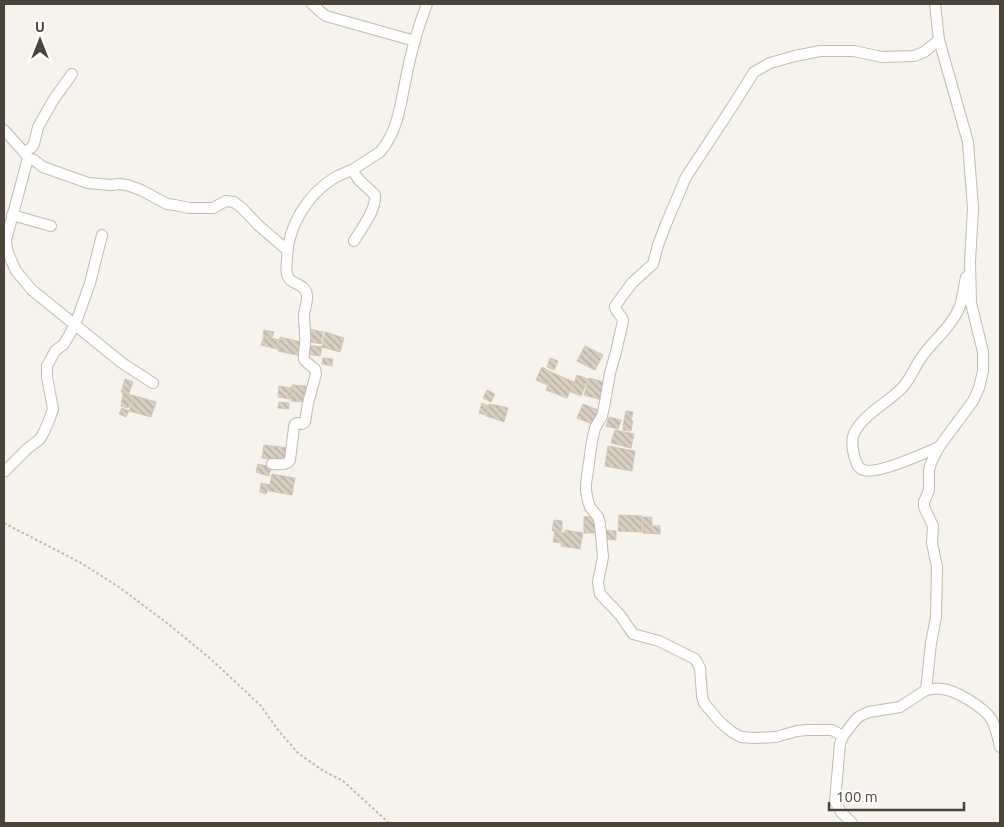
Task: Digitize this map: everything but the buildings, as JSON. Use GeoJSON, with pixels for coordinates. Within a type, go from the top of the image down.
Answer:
{"type":"FeatureCollection","features":[{"type":"Feature","properties":{"kind":"street"},"geometry":{"type":"LineString","coordinates":[[312,4],[326,16],[415,40]]}},
{"type":"Feature","properties":{"kind":"street"},"geometry":{"type":"LineString","coordinates":[[272,464],[285,464],[290,460],[295,424],[305,422],[308,402],[316,374],[315,369],[305,361],[304,357],[306,341],[304,314],[307,294],[301,285],[288,278],[286,268],[290,236],[296,220],[323,186],[335,177],[352,170],[380,152],[383,148],[394,128],[415,40],[427,4]]}},
{"type":"Feature","properties":{"kind":"street"},"geometry":{"type":"LineString","coordinates":[[926,690],[936,617],[937,567],[932,543],[933,526],[924,506],[930,490],[930,463],[973,402],[983,371],[983,352],[971,303],[970,262],[974,208],[968,142],[939,40],[935,4]]}},
{"type":"Feature","properties":{"kind":"street"},"geometry":{"type":"LineString","coordinates":[[843,736],[832,730],[827,730],[797,731],[776,737],[755,738],[737,736],[726,728],[704,702],[701,671],[695,659],[659,641],[633,634],[629,630],[620,615],[600,594],[598,588],[603,557],[599,519],[590,506],[586,491],[590,449],[595,428],[602,416],[606,402],[610,373],[623,321],[615,306],[626,289],[653,264],[666,224],[686,177],[754,72],[770,63],[820,51],[854,51],[882,57],[914,56],[924,52],[939,40]]}},
{"type":"Feature","properties":{"kind":"street"},"geometry":{"type":"LineString","coordinates":[[72,74],[38,127],[34,144],[26,155],[20,189],[6,240],[8,250],[16,271],[32,290],[122,362],[153,383]]}},
{"type":"Feature","properties":{"kind":"street"},"geometry":{"type":"LineString","coordinates":[[4,130],[26,155],[43,167],[88,183],[127,185],[167,204],[189,208],[213,208],[226,201],[234,202],[258,226],[287,250]]}},
{"type":"Feature","properties":{"kind":"street"},"geometry":{"type":"LineString","coordinates":[[352,170],[359,180],[375,195],[372,210],[354,241]]}},
{"type":"Feature","properties":{"kind":"street"},"geometry":{"type":"LineString","coordinates":[[12,215],[51,226]]}},
{"type":"Feature","properties":{"kind":"street"},"geometry":{"type":"LineString","coordinates":[[4,472],[40,439],[50,418],[52,409],[46,377],[47,366],[55,352],[64,344],[76,325],[90,283],[102,235]]}},
{"type":"Feature","properties":{"kind":"street"},"geometry":{"type":"LineString","coordinates":[[940,447],[886,468],[868,471],[862,470],[856,463],[852,442],[856,428],[881,404],[900,391],[908,382],[919,360],[950,325],[960,307],[970,262]]}},
{"type":"Feature","properties":{"kind":"street"},"geometry":{"type":"LineString","coordinates":[[852,823],[841,812],[835,801],[840,744],[843,736],[857,718],[862,715],[900,707],[926,690],[942,689],[957,694],[977,706],[991,720],[1000,747]]}},
{"type":"Feature","properties":{"kind":"path"},"geometry":{"type":"LineString","coordinates":[[4,523],[80,563],[119,587],[167,622],[212,660],[261,706],[298,754],[343,781],[389,823]]}}]}
